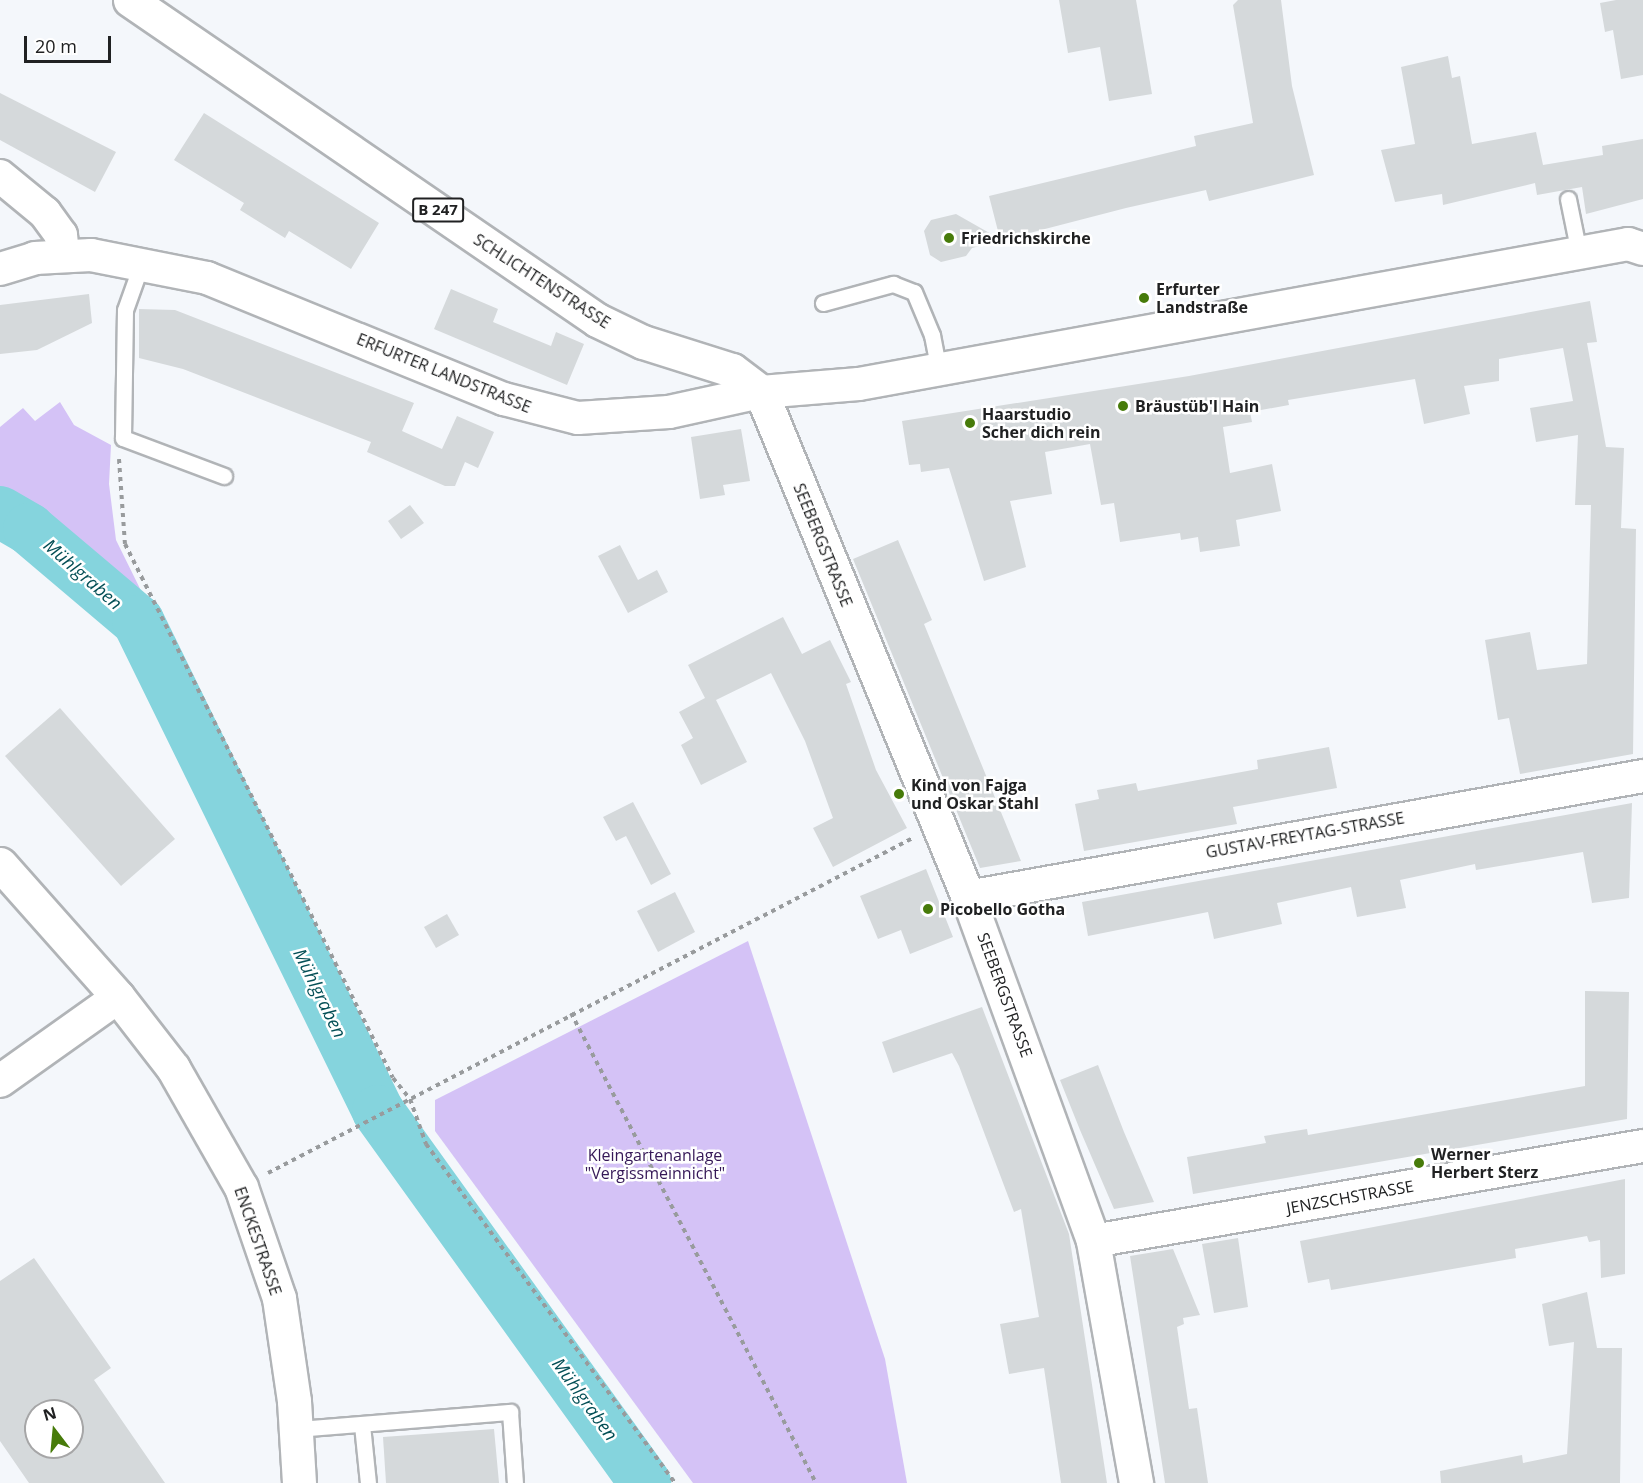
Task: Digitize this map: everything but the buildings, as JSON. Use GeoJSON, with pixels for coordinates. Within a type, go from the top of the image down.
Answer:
{"type":"FeatureCollection","features":[{"type":"Feature","properties":{"kind":"main road","name":"SCHLICHTENSTRASSE"},"geometry":{"type":"LineString","coordinates":[[130,0],[376,165],[597,320],[643,342],[732,370],[761,392]]}},
{"type":"Feature","properties":{"kind":"main road","name":"SEEBERGSTRASSE"},"geometry":{"type":"LineString","coordinates":[[761,392],[968,897],[1094,1241],[1136,1483]]}},
{"type":"Feature","properties":{"kind":"main road","name":"ENCKESTRASSE"},"geometry":{"type":"LineString","coordinates":[[0,864],[118,997],[172,1068],[241,1187],[279,1298],[297,1429],[299,1483]]}},
{"type":"Feature","properties":{"kind":"street"},"geometry":{"type":"LineString","coordinates":[[0,176],[45,213],[61,235],[63,254]]}},
{"type":"Feature","properties":{"kind":"street","name":"ERFURTER LANDSTRASSE"},"geometry":{"type":"LineString","coordinates":[[0,269],[63,254],[141,265],[207,278],[538,411],[578,418],[624,416],[761,392],[847,386],[1628,244],[1643,249]]}},
{"type":"Feature","properties":{"kind":"street","name":"GUSTAV-FREYTAG-STRASSE"},"geometry":{"type":"LineString","coordinates":[[968,897],[1643,776]]}},
{"type":"Feature","properties":{"kind":"street"},"geometry":{"type":"LineString","coordinates":[[0,1082],[118,997]]}},
{"type":"Feature","properties":{"kind":"street","name":"JENZSCHSTRASSE"},"geometry":{"type":"LineString","coordinates":[[1094,1241],[1643,1146]]}},
{"type":"Feature","properties":{"kind":"lane"},"geometry":{"type":"LineString","coordinates":[[1569,199],[1579,253]]}},
{"type":"Feature","properties":{"kind":"lane"},"geometry":{"type":"LineString","coordinates":[[141,265],[125,310],[123,438],[224,476]]}},
{"type":"Feature","properties":{"kind":"lane"},"geometry":{"type":"LineString","coordinates":[[823,303],[893,284],[914,292],[932,335],[939,370]]}},
{"type":"Feature","properties":{"kind":"lane"},"geometry":{"type":"LineString","coordinates":[[297,1429],[510,1412],[515,1483]]}},
{"type":"Feature","properties":{"kind":"lane"},"geometry":{"type":"LineString","coordinates":[[362,1425],[368,1483]]}},
{"type":"Feature","properties":{"kind":"path"},"geometry":{"type":"LineString","coordinates":[[123,438],[116,470],[125,543],[393,1077],[410,1099],[426,1144],[675,1483]]}},
{"type":"Feature","properties":{"kind":"path"},"geometry":{"type":"LineString","coordinates":[[262,1176],[340,1138],[571,1013],[912,839]]}},
{"type":"Feature","properties":{"kind":"path"},"geometry":{"type":"LineString","coordinates":[[571,1013],[816,1483]]}},
{"type":"Feature","properties":{"kind":"green space"},"geometry":{"type":"Polygon","coordinates":[[[60,402],[74,425],[111,445],[109,484],[116,540],[153,615],[173,688],[142,621],[29,529],[0,511],[0,427],[23,408],[35,421],[60,402]]]}},
{"type":"Feature","properties":{"kind":"green space","name":"Kleingartenanlage \"Vergissmeinnicht\""},"geometry":{"type":"Polygon","coordinates":[[[748,941],[885,1359],[907,1483],[693,1483],[435,1131],[435,1100],[748,941]]]}},
{"type":"Feature","properties":{"kind":"waterway","name":"Mühlgraben"},"geometry":{"type":"LineString","coordinates":[[0,512],[29,529],[138,621],[378,1111],[645,1483]]}},
{"type":"Feature","properties":{"kind":"place","name":"Friedrichskirche"},"geometry":{"type":"Point","coordinates":[949,238]}},
{"type":"Feature","properties":{"kind":"place","name":"Erfurter Landstraße"},"geometry":{"type":"Point","coordinates":[1144,298]}},
{"type":"Feature","properties":{"kind":"place","name":"Bräustüb'l Hain"},"geometry":{"type":"Point","coordinates":[1123,406]}},
{"type":"Feature","properties":{"kind":"place","name":"Haarstudio Scher dich rein"},"geometry":{"type":"Point","coordinates":[970,423]}},
{"type":"Feature","properties":{"kind":"place","name":"Kind von Fajga und Oskar Stahl"},"geometry":{"type":"Point","coordinates":[899,794]}},
{"type":"Feature","properties":{"kind":"place","name":"Picobello Gotha"},"geometry":{"type":"Point","coordinates":[928,909]}},
{"type":"Feature","properties":{"kind":"place","name":"Werner Herbert Sterz"},"geometry":{"type":"Point","coordinates":[1419,1163]}}]}
